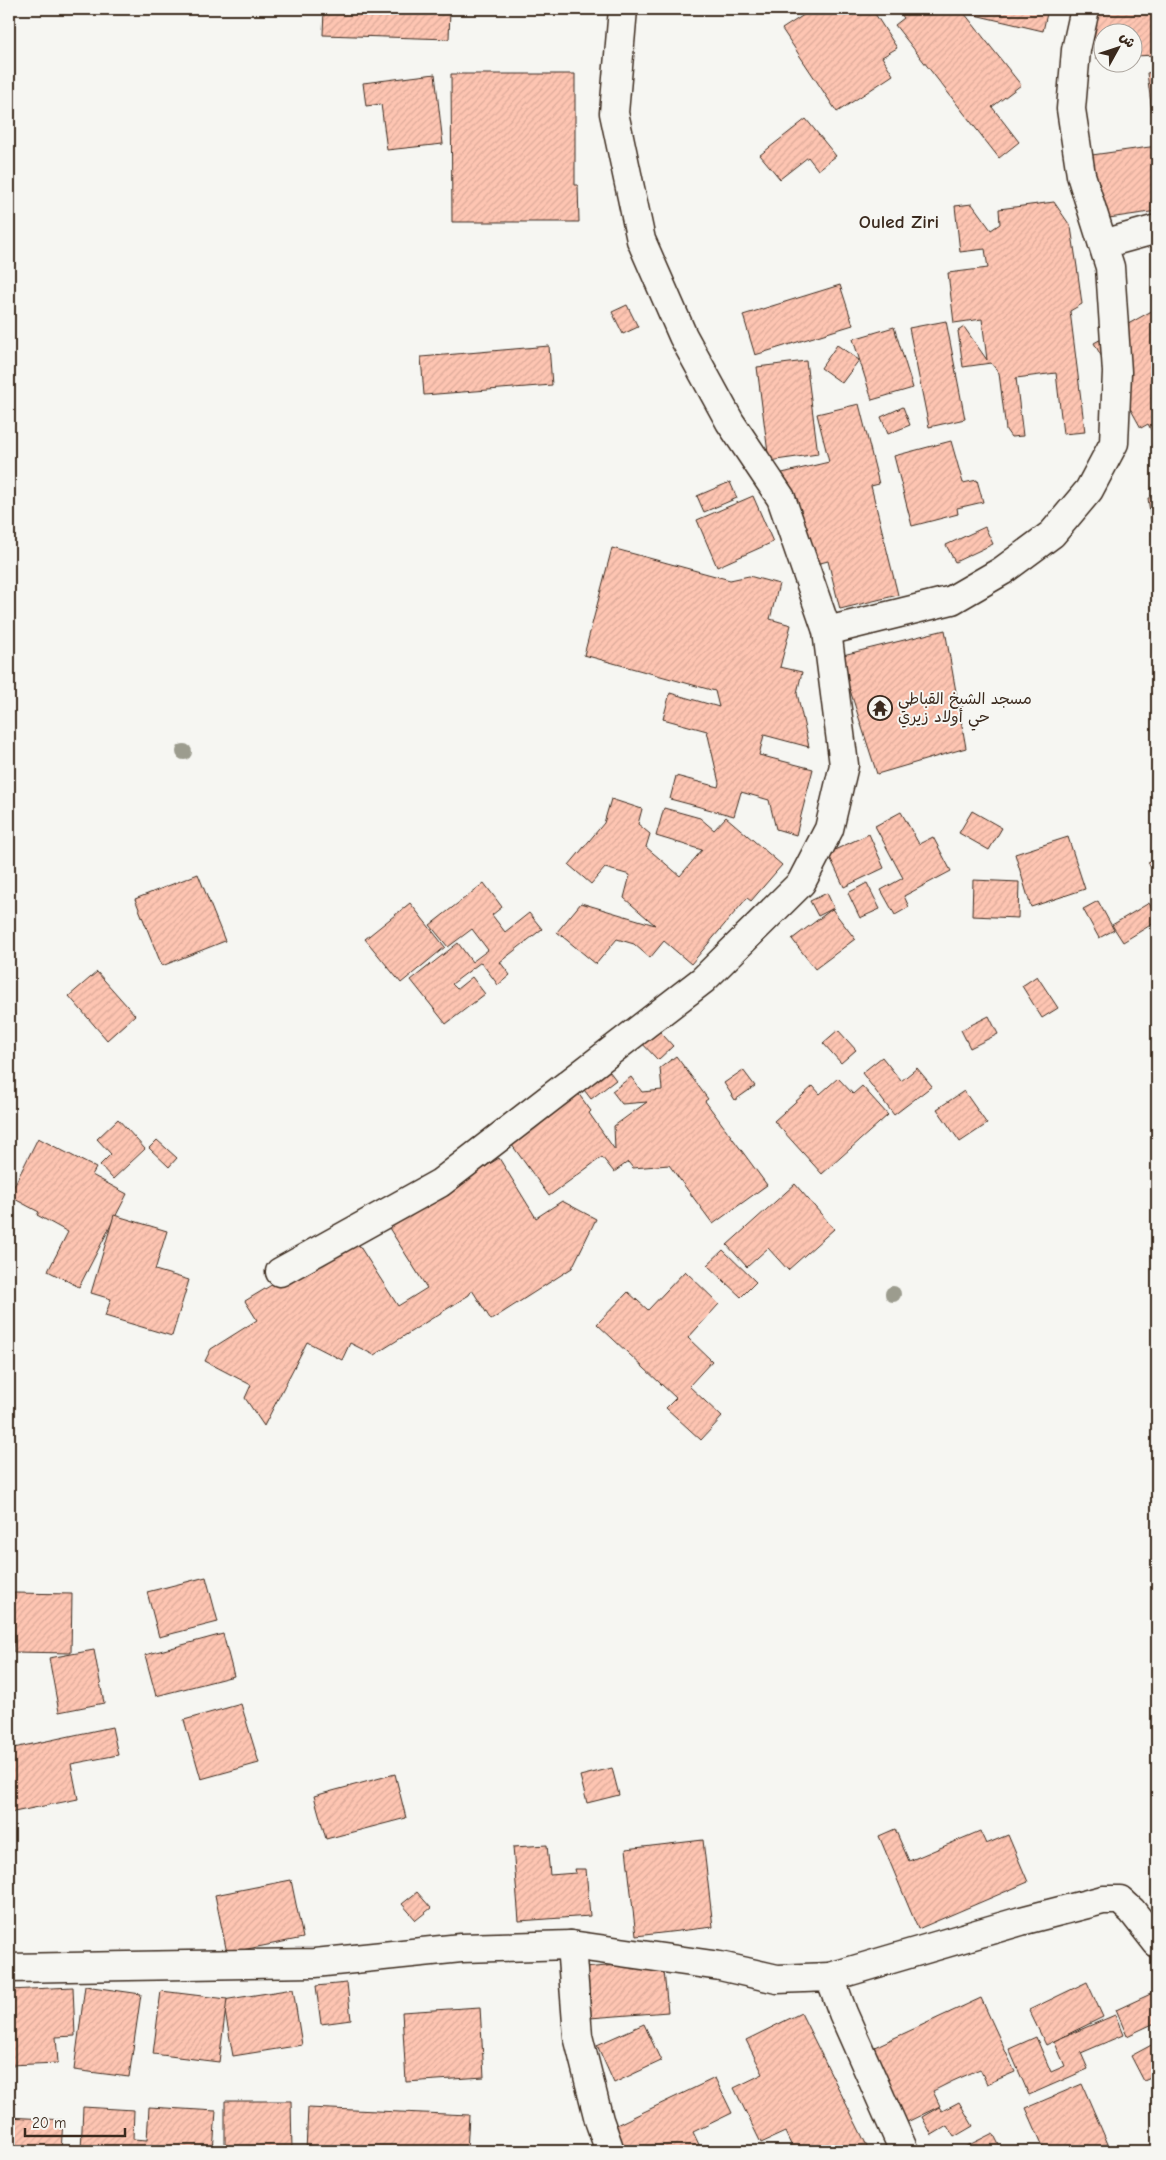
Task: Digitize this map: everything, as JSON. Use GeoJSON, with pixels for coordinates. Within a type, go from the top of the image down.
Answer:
{"type":"FeatureCollection","features":[{"type":"Feature","properties":{"kind":"street"},"geometry":{"type":"LineString","coordinates":[[280,1272],[440,1183],[703,980],[801,883],[829,829],[844,765],[827,631],[781,498],[730,422],[697,362],[683,336],[641,240],[614,113],[623,9]]}},
{"type":"Feature","properties":{"kind":"street"},"geometry":{"type":"LineString","coordinates":[[827,631],[952,600],[1002,571],[1052,534],[1089,490],[1114,444],[1117,372],[1110,267],[1081,175],[1071,109],[1076,50],[1085,9]]}},
{"type":"Feature","properties":{"kind":"street"},"geometry":{"type":"LineString","coordinates":[[1103,244],[1157,229]]}},
{"type":"Feature","properties":{"kind":"street"},"geometry":{"type":"LineString","coordinates":[[9,1968],[315,1964],[461,1948],[571,1945],[720,1966],[777,1978],[830,1977],[1022,1921],[1103,1900],[1120,1900],[1132,1911],[1157,1943]]}},
{"type":"Feature","properties":{"kind":"street"},"geometry":{"type":"LineString","coordinates":[[571,1945],[578,2036],[610,2151]]}},
{"type":"Feature","properties":{"kind":"street"},"geometry":{"type":"LineString","coordinates":[[830,1977],[843,2013],[904,2151]]}},
{"type":"Feature","properties":{"kind":"building"},"geometry":{"type":"Polygon","coordinates":[[[324,9],[450,9],[449,39],[323,35],[324,9]]]}},
{"type":"Feature","properties":{"kind":"building"},"geometry":{"type":"Polygon","coordinates":[[[813,9],[872,9],[897,48],[882,57],[893,75],[837,112],[782,29],[813,9]]]}},
{"type":"Feature","properties":{"kind":"building"},"geometry":{"type":"Polygon","coordinates":[[[897,9],[961,9],[1021,85],[992,107],[1019,142],[999,158],[895,25],[904,18],[897,9]]]}},
{"type":"Feature","properties":{"kind":"building"},"geometry":{"type":"Polygon","coordinates":[[[963,9],[1048,9],[1043,31],[962,12],[963,9]]]}},
{"type":"Feature","properties":{"kind":"building"},"geometry":{"type":"Polygon","coordinates":[[[1093,9],[1157,9],[1157,55],[1144,56],[1144,22],[1094,22],[1094,25],[1093,9]]]}},
{"type":"Feature","properties":{"kind":"building"},"geometry":{"type":"Polygon","coordinates":[[[1157,71],[1157,134],[1155,134],[1147,73],[1157,71]]]}},
{"type":"Feature","properties":{"kind":"building"},"geometry":{"type":"Polygon","coordinates":[[[435,74],[443,144],[387,150],[381,104],[366,106],[363,83],[435,74]]]}},
{"type":"Feature","properties":{"kind":"building"},"geometry":{"type":"Polygon","coordinates":[[[451,74],[575,74],[575,185],[578,185],[579,222],[452,222],[451,74]]]}},
{"type":"Feature","properties":{"kind":"building"},"geometry":{"type":"Polygon","coordinates":[[[806,119],[836,156],[818,170],[808,157],[780,179],[760,155],[806,119]]]}},
{"type":"Feature","properties":{"kind":"building"},"geometry":{"type":"Polygon","coordinates":[[[1157,146],[1157,211],[1102,219],[1092,155],[1157,146]]]}},
{"type":"Feature","properties":{"kind":"building"},"geometry":{"type":"Polygon","coordinates":[[[1054,202],[1071,227],[1082,304],[1070,311],[1085,432],[1063,434],[1056,373],[1016,378],[1023,436],[1011,437],[1006,430],[999,373],[991,363],[963,367],[958,331],[964,327],[987,360],[982,319],[954,323],[948,273],[988,268],[985,249],[960,252],[955,206],[972,204],[991,230],[1000,224],[999,209],[1054,202]]]}},
{"type":"Feature","properties":{"kind":"building"},"geometry":{"type":"Polygon","coordinates":[[[840,285],[853,325],[755,355],[743,315],[840,285]]]}},
{"type":"Feature","properties":{"kind":"building"},"geometry":{"type":"Polygon","coordinates":[[[627,305],[638,327],[623,334],[612,312],[627,305]]]}},
{"type":"Feature","properties":{"kind":"building"},"geometry":{"type":"Polygon","coordinates":[[[1157,308],[1157,395],[1151,398],[1157,410],[1157,441],[1148,424],[1141,428],[1094,343],[1157,308]]]}},
{"type":"Feature","properties":{"kind":"building"},"geometry":{"type":"Polygon","coordinates":[[[946,321],[965,419],[929,427],[909,328],[946,321]]]}},
{"type":"Feature","properties":{"kind":"building"},"geometry":{"type":"Polygon","coordinates":[[[894,327],[913,388],[872,400],[853,339],[894,327]]]}},
{"type":"Feature","properties":{"kind":"building"},"geometry":{"type":"Polygon","coordinates":[[[837,345],[859,360],[842,383],[821,368],[837,345]]]}},
{"type":"Feature","properties":{"kind":"building"},"geometry":{"type":"Polygon","coordinates":[[[549,346],[552,385],[424,395],[421,357],[549,346]]]}},
{"type":"Feature","properties":{"kind":"building"},"geometry":{"type":"Polygon","coordinates":[[[806,361],[818,454],[769,461],[757,367],[806,361]]]}},
{"type":"Feature","properties":{"kind":"building"},"geometry":{"type":"Polygon","coordinates":[[[859,404],[879,484],[871,486],[898,595],[840,609],[828,561],[801,568],[778,474],[829,462],[817,414],[859,404]]]}},
{"type":"Feature","properties":{"kind":"building"},"geometry":{"type":"Polygon","coordinates":[[[903,407],[910,425],[888,434],[881,417],[903,407]]]}},
{"type":"Feature","properties":{"kind":"building"},"geometry":{"type":"Polygon","coordinates":[[[951,441],[963,483],[977,480],[983,502],[957,508],[958,514],[912,526],[894,456],[951,441]]]}},
{"type":"Feature","properties":{"kind":"building"},"geometry":{"type":"Polygon","coordinates":[[[730,482],[737,498],[704,512],[697,496],[730,482]]]}},
{"type":"Feature","properties":{"kind":"building"},"geometry":{"type":"Polygon","coordinates":[[[753,496],[773,542],[717,567],[697,520],[753,496]]]}},
{"type":"Feature","properties":{"kind":"building"},"geometry":{"type":"Polygon","coordinates":[[[1157,497],[1157,541],[1154,541],[1148,498],[1157,497]]]}},
{"type":"Feature","properties":{"kind":"building"},"geometry":{"type":"Polygon","coordinates":[[[985,527],[993,544],[955,562],[946,545],[985,527]]]}},
{"type":"Feature","properties":{"kind":"building"},"geometry":{"type":"Polygon","coordinates":[[[612,548],[730,580],[749,576],[779,584],[770,619],[791,625],[780,667],[802,672],[797,693],[809,747],[764,735],[759,755],[813,769],[796,835],[776,829],[769,800],[741,792],[734,816],[670,799],[676,776],[718,787],[719,783],[707,731],[663,719],[670,693],[719,707],[715,691],[584,655],[612,548]]]}},
{"type":"Feature","properties":{"kind":"building"},"geometry":{"type":"Polygon","coordinates":[[[945,630],[966,748],[877,774],[839,656],[945,630]]]}},
{"type":"Feature","properties":{"kind":"building"},"geometry":{"type":"Polygon","coordinates":[[[611,799],[642,809],[638,824],[650,834],[646,847],[680,876],[702,850],[656,836],[664,808],[700,818],[714,830],[726,817],[782,865],[751,901],[747,898],[691,964],[664,941],[650,958],[634,944],[617,939],[596,964],[557,932],[581,903],[655,925],[624,898],[630,875],[605,868],[591,884],[569,865],[604,823],[611,799]]]}},
{"type":"Feature","properties":{"kind":"building"},"geometry":{"type":"Polygon","coordinates":[[[972,811],[1002,828],[989,850],[959,833],[972,811]]]}},
{"type":"Feature","properties":{"kind":"building"},"geometry":{"type":"Polygon","coordinates":[[[901,812],[919,844],[933,837],[951,871],[904,896],[909,907],[895,915],[881,890],[903,878],[875,826],[901,812]]]}},
{"type":"Feature","properties":{"kind":"building"},"geometry":{"type":"Polygon","coordinates":[[[869,834],[884,868],[844,887],[828,853],[869,834]]]}},
{"type":"Feature","properties":{"kind":"building"},"geometry":{"type":"Polygon","coordinates":[[[1068,837],[1085,889],[1031,907],[1015,854],[1068,837]]]}},
{"type":"Feature","properties":{"kind":"building"},"geometry":{"type":"Polygon","coordinates":[[[1157,858],[1157,880],[1148,862],[1157,858]]]}},
{"type":"Feature","properties":{"kind":"building"},"geometry":{"type":"Polygon","coordinates":[[[198,874],[225,941],[162,966],[135,899],[198,874]]]}},
{"type":"Feature","properties":{"kind":"building"},"geometry":{"type":"Polygon","coordinates":[[[973,880],[1019,882],[1018,918],[972,916],[973,880]]]}},
{"type":"Feature","properties":{"kind":"building"},"geometry":{"type":"Polygon","coordinates":[[[484,883],[502,907],[492,915],[505,932],[529,913],[542,929],[500,962],[510,975],[498,985],[481,962],[452,984],[457,989],[472,977],[485,994],[446,1024],[411,980],[458,943],[472,962],[488,950],[472,929],[448,947],[430,925],[484,883]]]}},
{"type":"Feature","properties":{"kind":"building"},"geometry":{"type":"Polygon","coordinates":[[[867,883],[880,909],[860,918],[848,893],[867,883]]]}},
{"type":"Feature","properties":{"kind":"building"},"geometry":{"type":"Polygon","coordinates":[[[827,893],[834,908],[818,916],[810,901],[827,893]]]}},
{"type":"Feature","properties":{"kind":"building"},"geometry":{"type":"Polygon","coordinates":[[[1098,901],[1114,930],[1099,938],[1083,909],[1098,901]]]}},
{"type":"Feature","properties":{"kind":"building"},"geometry":{"type":"Polygon","coordinates":[[[410,903],[445,947],[401,983],[365,939],[410,903]]]}},
{"type":"Feature","properties":{"kind":"building"},"geometry":{"type":"Polygon","coordinates":[[[1149,903],[1157,917],[1157,921],[1123,942],[1112,925],[1149,903]]]}},
{"type":"Feature","properties":{"kind":"building"},"geometry":{"type":"Polygon","coordinates":[[[832,909],[855,939],[815,969],[792,939],[832,909]]]}},
{"type":"Feature","properties":{"kind":"building"},"geometry":{"type":"Polygon","coordinates":[[[1157,968],[1157,980],[1153,970],[1157,968]]]}},
{"type":"Feature","properties":{"kind":"building"},"geometry":{"type":"Polygon","coordinates":[[[97,972],[135,1015],[107,1040],[69,996],[97,972]]]}},
{"type":"Feature","properties":{"kind":"building"},"geometry":{"type":"Polygon","coordinates":[[[1037,976],[1058,1008],[1042,1018],[1022,986],[1037,976]]]}},
{"type":"Feature","properties":{"kind":"building"},"geometry":{"type":"Polygon","coordinates":[[[989,1016],[998,1034],[970,1048],[961,1030],[989,1016]]]}},
{"type":"Feature","properties":{"kind":"building"},"geometry":{"type":"Polygon","coordinates":[[[654,1025],[673,1046],[658,1060],[638,1039],[654,1025]]]}},
{"type":"Feature","properties":{"kind":"building"},"geometry":{"type":"Polygon","coordinates":[[[838,1030],[856,1050],[841,1063],[823,1043],[838,1030]]]}},
{"type":"Feature","properties":{"kind":"building"},"geometry":{"type":"Polygon","coordinates":[[[676,1056],[708,1099],[705,1101],[767,1185],[713,1224],[669,1165],[633,1168],[628,1162],[614,1172],[602,1157],[549,1196],[509,1141],[575,1089],[615,1150],[614,1126],[647,1102],[622,1104],[612,1091],[631,1077],[642,1092],[662,1090],[660,1068],[676,1056]]]}},
{"type":"Feature","properties":{"kind":"building"},"geometry":{"type":"Polygon","coordinates":[[[882,1057],[901,1081],[917,1068],[932,1086],[894,1115],[862,1073],[882,1057]]]}},
{"type":"Feature","properties":{"kind":"building"},"geometry":{"type":"Polygon","coordinates":[[[603,1063],[616,1080],[591,1099],[578,1082],[603,1063]]]}},
{"type":"Feature","properties":{"kind":"building"},"geometry":{"type":"Polygon","coordinates":[[[743,1070],[755,1086],[735,1100],[724,1083],[743,1070]]]}},
{"type":"Feature","properties":{"kind":"building"},"geometry":{"type":"Polygon","coordinates":[[[838,1078],[853,1094],[862,1086],[888,1115],[822,1174],[774,1121],[813,1086],[820,1094],[838,1078]]]}},
{"type":"Feature","properties":{"kind":"building"},"geometry":{"type":"Polygon","coordinates":[[[964,1091],[987,1124],[960,1142],[937,1109],[964,1091]]]}},
{"type":"Feature","properties":{"kind":"building"},"geometry":{"type":"Polygon","coordinates":[[[118,1119],[145,1149],[113,1179],[100,1165],[111,1154],[97,1139],[118,1119]]]}},
{"type":"Feature","properties":{"kind":"building"},"geometry":{"type":"Polygon","coordinates":[[[38,1138],[96,1168],[92,1175],[127,1194],[79,1287],[48,1271],[68,1232],[37,1215],[39,1212],[9,1196],[38,1138]]]}},
{"type":"Feature","properties":{"kind":"building"},"geometry":{"type":"Polygon","coordinates":[[[157,1140],[177,1158],[169,1167],[149,1148],[157,1140]]]}},
{"type":"Feature","properties":{"kind":"building"},"geometry":{"type":"Polygon","coordinates":[[[499,1158],[536,1218],[562,1201],[596,1219],[572,1268],[491,1320],[472,1290],[469,1295],[374,1355],[350,1343],[342,1360],[307,1342],[264,1426],[245,1398],[251,1385],[205,1361],[211,1349],[257,1320],[245,1301],[353,1236],[398,1306],[427,1288],[384,1220],[472,1175],[499,1158]]]}},
{"type":"Feature","properties":{"kind":"building"},"geometry":{"type":"Polygon","coordinates":[[[795,1184],[834,1229],[788,1270],[768,1248],[747,1267],[727,1245],[795,1184]]]}},
{"type":"Feature","properties":{"kind":"building"},"geometry":{"type":"Polygon","coordinates":[[[114,1215],[167,1231],[155,1270],[189,1280],[172,1336],[105,1316],[111,1299],[91,1293],[114,1215]]]}},
{"type":"Feature","properties":{"kind":"building"},"geometry":{"type":"Polygon","coordinates":[[[723,1250],[756,1282],[741,1297],[707,1265],[723,1250]]]}},
{"type":"Feature","properties":{"kind":"building"},"geometry":{"type":"Polygon","coordinates":[[[685,1271],[719,1304],[688,1338],[712,1361],[689,1386],[722,1417],[701,1440],[666,1408],[676,1398],[597,1324],[628,1292],[648,1310],[685,1271]]]}},
{"type":"Feature","properties":{"kind":"building"},"geometry":{"type":"Polygon","coordinates":[[[206,1577],[218,1622],[159,1637],[147,1592],[206,1577]]]}},
{"type":"Feature","properties":{"kind":"building"},"geometry":{"type":"Polygon","coordinates":[[[14,1593],[72,1594],[71,1653],[14,1652],[14,1593]]]}},
{"type":"Feature","properties":{"kind":"building"},"geometry":{"type":"Polygon","coordinates":[[[223,1634],[234,1676],[156,1696],[145,1655],[223,1634]]]}},
{"type":"Feature","properties":{"kind":"building"},"geometry":{"type":"Polygon","coordinates":[[[94,1650],[104,1703],[59,1712],[49,1658],[94,1650]]]}},
{"type":"Feature","properties":{"kind":"building"},"geometry":{"type":"Polygon","coordinates":[[[241,1704],[259,1763],[201,1779],[184,1720],[241,1704]]]}},
{"type":"Feature","properties":{"kind":"building"},"geometry":{"type":"Polygon","coordinates":[[[112,1727],[118,1755],[71,1764],[78,1799],[9,1813],[9,1749],[112,1727]]]}},
{"type":"Feature","properties":{"kind":"building"},"geometry":{"type":"Polygon","coordinates":[[[612,1768],[619,1795],[587,1803],[580,1776],[612,1768]]]}},
{"type":"Feature","properties":{"kind":"building"},"geometry":{"type":"Polygon","coordinates":[[[395,1774],[406,1818],[326,1839],[314,1796],[395,1774]]]}},
{"type":"Feature","properties":{"kind":"building"},"geometry":{"type":"Polygon","coordinates":[[[895,1829],[909,1861],[980,1831],[986,1844],[1008,1835],[1028,1882],[918,1929],[879,1836],[895,1829]]]}},
{"type":"Feature","properties":{"kind":"building"},"geometry":{"type":"Polygon","coordinates":[[[703,1840],[713,1927],[636,1936],[626,1849],[703,1840]]]}},
{"type":"Feature","properties":{"kind":"building"},"geometry":{"type":"Polygon","coordinates":[[[547,1845],[550,1875],[576,1873],[575,1869],[586,1869],[590,1916],[519,1921],[513,1847],[547,1845]]]}},
{"type":"Feature","properties":{"kind":"building"},"geometry":{"type":"Polygon","coordinates":[[[291,1880],[303,1938],[227,1953],[215,1895],[291,1880]]]}},
{"type":"Feature","properties":{"kind":"building"},"geometry":{"type":"Polygon","coordinates":[[[417,1892],[431,1908],[416,1920],[402,1904],[417,1892]]]}},
{"type":"Feature","properties":{"kind":"building"},"geometry":{"type":"Polygon","coordinates":[[[663,1961],[668,2012],[577,2019],[573,1969],[663,1961]]]}},
{"type":"Feature","properties":{"kind":"building"},"geometry":{"type":"Polygon","coordinates":[[[1087,1982],[1103,2017],[1046,2045],[1029,2010],[1087,1982]]]}},
{"type":"Feature","properties":{"kind":"building"},"geometry":{"type":"Polygon","coordinates":[[[347,1983],[351,2020],[321,2024],[316,1986],[347,1983]]]}},
{"type":"Feature","properties":{"kind":"building"},"geometry":{"type":"Polygon","coordinates":[[[85,1986],[141,1994],[129,2077],[74,2070],[85,1986]]]}},
{"type":"Feature","properties":{"kind":"building"},"geometry":{"type":"Polygon","coordinates":[[[73,1987],[75,2036],[56,2037],[58,2063],[9,2065],[9,1990],[73,1987]]]}},
{"type":"Feature","properties":{"kind":"building"},"geometry":{"type":"Polygon","coordinates":[[[293,1989],[302,2045],[233,2056],[223,2000],[293,1989]]]}},
{"type":"Feature","properties":{"kind":"building"},"geometry":{"type":"Polygon","coordinates":[[[161,1991],[227,1999],[219,2062],[153,2054],[161,1991]]]}},
{"type":"Feature","properties":{"kind":"building"},"geometry":{"type":"Polygon","coordinates":[[[1157,1991],[1157,2022],[1127,2036],[1116,2010],[1157,1991]]]}},
{"type":"Feature","properties":{"kind":"building"},"geometry":{"type":"Polygon","coordinates":[[[981,1998],[1015,2072],[987,2084],[980,2069],[953,2081],[933,2091],[940,2106],[903,2124],[868,2050],[981,1998]]]}},
{"type":"Feature","properties":{"kind":"building"},"geometry":{"type":"Polygon","coordinates":[[[480,2007],[484,2077],[406,2082],[402,2012],[480,2007]]]}},
{"type":"Feature","properties":{"kind":"building"},"geometry":{"type":"Polygon","coordinates":[[[801,2013],[869,2150],[867,2151],[794,2151],[785,2132],[761,2143],[734,2088],[763,2074],[746,2040],[801,2013]]]}},
{"type":"Feature","properties":{"kind":"building"},"geometry":{"type":"Polygon","coordinates":[[[1115,2015],[1123,2035],[1081,2053],[1088,2069],[1029,2095],[1009,2049],[1036,2037],[1051,2072],[1065,2066],[1054,2041],[1115,2015]]]}},
{"type":"Feature","properties":{"kind":"building"},"geometry":{"type":"Polygon","coordinates":[[[644,2024],[661,2061],[614,2083],[597,2045],[644,2024]]]}},
{"type":"Feature","properties":{"kind":"building"},"geometry":{"type":"Polygon","coordinates":[[[1157,2042],[1157,2075],[1144,2081],[1131,2056],[1157,2042]]]}},
{"type":"Feature","properties":{"kind":"building"},"geometry":{"type":"Polygon","coordinates":[[[715,2078],[732,2113],[693,2132],[702,2151],[618,2151],[608,2129],[715,2078]]]}},
{"type":"Feature","properties":{"kind":"building"},"geometry":{"type":"Polygon","coordinates":[[[1082,2084],[1108,2144],[1090,2151],[1045,2151],[1026,2108],[1082,2084]]]}},
{"type":"Feature","properties":{"kind":"building"},"geometry":{"type":"Polygon","coordinates":[[[225,2101],[291,2101],[292,2151],[225,2151],[225,2101]]]}},
{"type":"Feature","properties":{"kind":"building"},"geometry":{"type":"Polygon","coordinates":[[[959,2102],[973,2126],[954,2137],[947,2126],[932,2135],[922,2117],[939,2107],[942,2111],[959,2102]]]}},
{"type":"Feature","properties":{"kind":"building"},"geometry":{"type":"Polygon","coordinates":[[[83,2107],[134,2110],[133,2139],[147,2140],[149,2107],[216,2111],[213,2151],[81,2151],[83,2107]]]}},
{"type":"Feature","properties":{"kind":"building"},"geometry":{"type":"Polygon","coordinates":[[[308,2108],[469,2115],[467,2151],[306,2151],[308,2108]]]}},
{"type":"Feature","properties":{"kind":"building"},"geometry":{"type":"Polygon","coordinates":[[[9,2117],[63,2120],[61,2151],[9,2151],[9,2117]]]}},
{"type":"Feature","properties":{"kind":"building"},"geometry":{"type":"Polygon","coordinates":[[[993,2133],[1002,2151],[957,2151],[993,2133]]]}},
{"type":"Feature","properties":{"kind":"place","name":"مسجد الشيخ القباطي حي أولاد زيري"},"geometry":{"type":"Point","coordinates":[880,708]}},
{"type":"Feature","properties":{"kind":"district","name":"Ouled Ziri"},"geometry":{"type":"Point","coordinates":[899,222]}}]}
